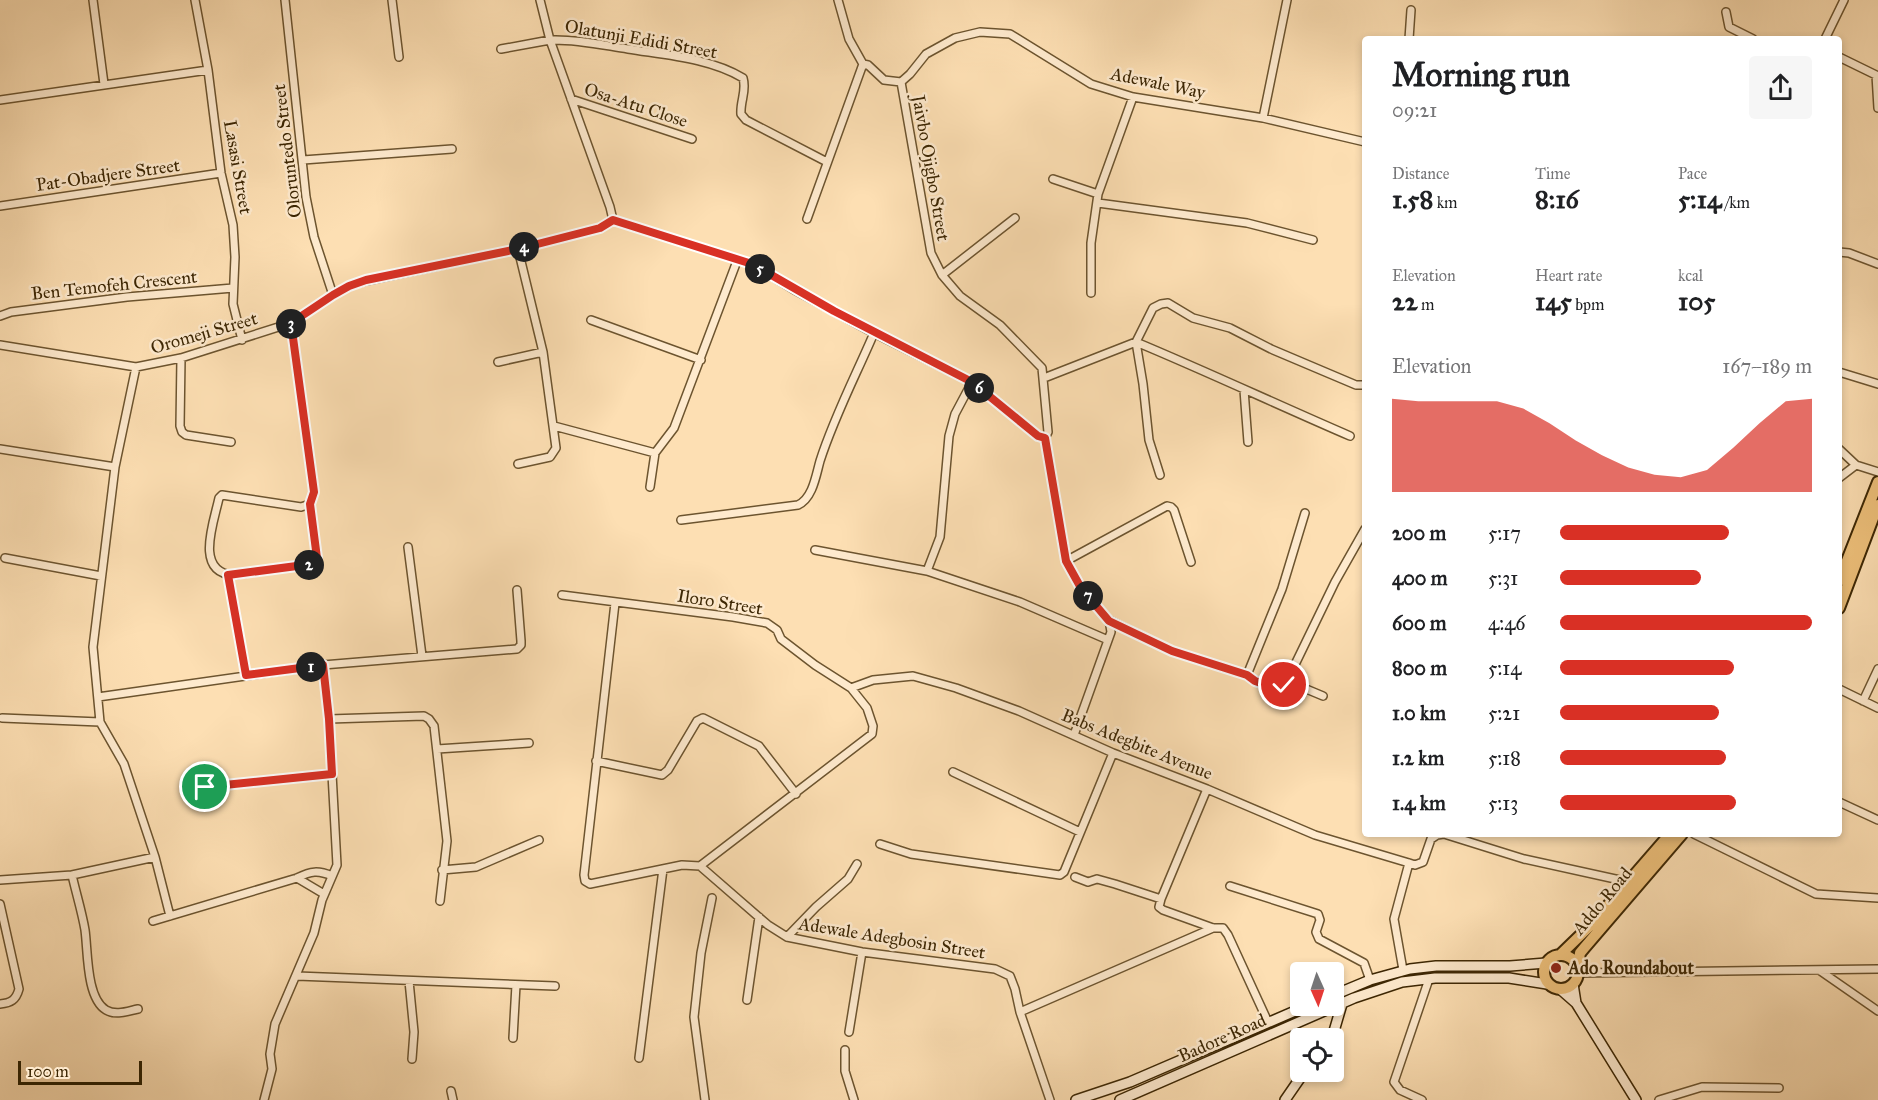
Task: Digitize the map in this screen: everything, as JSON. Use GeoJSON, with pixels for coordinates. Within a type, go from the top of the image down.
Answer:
{"type":"FeatureCollection","features":[{"type":"Feature","properties":{"kind":"main road"},"geometry":{"type":"LineString","coordinates":[[1842,573],[1878,482]]}},
{"type":"Feature","properties":{"kind":"main road"},"geometry":{"type":"LineString","coordinates":[[1842,600],[1878,505]]}},
{"type":"Feature","properties":{"kind":"main road","name":"Addo Road"},"geometry":{"type":"LineString","coordinates":[[1560,955],[1629,882],[1667,837]]}},
{"type":"Feature","properties":{"kind":"main road","name":"Addo Road"},"geometry":{"type":"LineString","coordinates":[[1578,969],[1580,952],[1679,837]]}},
{"type":"Feature","properties":{"kind":"main road"},"geometry":{"type":"LineString","coordinates":[[1576,1003],[1573,984],[1578,969],[1572,958],[1560,955],[1552,957],[1546,963],[1544,971],[1547,984],[1560,988],[1576,1003],[1636,1100]]}},
{"type":"Feature","properties":{"kind":"main road"},"geometry":{"type":"LineString","coordinates":[[1344,991],[1403,970],[1436,966],[1510,966],[1546,963]]}},
{"type":"Feature","properties":{"kind":"main road","name":"Badore Road"},"geometry":{"type":"LineString","coordinates":[[1344,1003],[1402,982],[1429,979],[1509,978],[1547,984]]}},
{"type":"Feature","properties":{"kind":"main road"},"geometry":{"type":"LineString","coordinates":[[1560,988],[1573,984]]}},
{"type":"Feature","properties":{"kind":"main road","name":"Badore Road"},"geometry":{"type":"LineString","coordinates":[[1076,1100],[1130,1082],[1290,1013]]}},
{"type":"Feature","properties":{"kind":"main road","name":"Badore Road"},"geometry":{"type":"LineString","coordinates":[[1120,1100],[1314,1016]]}},
{"type":"Feature","properties":{"kind":"main road"},"geometry":{"type":"LineString","coordinates":[[1285,1100],[1297,1082]]}},
{"type":"Feature","properties":{"kind":"street"},"geometry":{"type":"LineString","coordinates":[[93,0],[104,84]]}},
{"type":"Feature","properties":{"kind":"street","name":"Lasasi Street"},"geometry":{"type":"LineString","coordinates":[[195,0],[208,70],[221,173],[233,225],[233,308],[242,340]]}},
{"type":"Feature","properties":{"kind":"street","name":"Oloruntedo Street"},"geometry":{"type":"LineString","coordinates":[[285,0],[306,197],[314,237],[333,295]]}},
{"type":"Feature","properties":{"kind":"street"},"geometry":{"type":"LineString","coordinates":[[392,0],[399,57]]}},
{"type":"Feature","properties":{"kind":"street"},"geometry":{"type":"LineString","coordinates":[[501,49],[550,40],[540,0]]}},
{"type":"Feature","properties":{"kind":"street","name":"Jaivbo Ojigbo Street"},"geometry":{"type":"LineString","coordinates":[[838,0],[849,39],[863,64],[884,80],[901,82],[932,253],[942,275],[960,296],[1000,325],[1042,368],[1048,432],[1045,438],[1066,561],[1081,588],[1109,621]]}},
{"type":"Feature","properties":{"kind":"street"},"geometry":{"type":"LineString","coordinates":[[1263,118],[1287,0]]}},
{"type":"Feature","properties":{"kind":"street"},"geometry":{"type":"LineString","coordinates":[[1826,36],[1844,0]]}},
{"type":"Feature","properties":{"kind":"street"},"geometry":{"type":"LineString","coordinates":[[1408,36],[1411,10]]}},
{"type":"Feature","properties":{"kind":"street"},"geometry":{"type":"LineString","coordinates":[[1726,12],[1729,27],[1747,36]]}},
{"type":"Feature","properties":{"kind":"street","name":"Adewale Way"},"geometry":{"type":"LineString","coordinates":[[901,82],[926,54],[955,38],[980,32],[1010,34],[1091,84],[1133,97],[1263,118],[1362,141]]}},
{"type":"Feature","properties":{"kind":"street","name":"Olatunji Edidi Street"},"geometry":{"type":"LineString","coordinates":[[613,220],[550,40],[571,40],[687,59],[735,73],[743,78],[746,87],[740,105],[741,114],[746,120],[827,162]]}},
{"type":"Feature","properties":{"kind":"street"},"geometry":{"type":"LineString","coordinates":[[1842,58],[1877,75],[1878,108]]}},
{"type":"Feature","properties":{"kind":"street"},"geometry":{"type":"LineString","coordinates":[[807,219],[863,64]]}},
{"type":"Feature","properties":{"kind":"street"},"geometry":{"type":"LineString","coordinates":[[0,100],[208,70]]}},
{"type":"Feature","properties":{"kind":"street"},"geometry":{"type":"LineString","coordinates":[[1091,293],[1091,243],[1098,194],[1133,97]]}},
{"type":"Feature","properties":{"kind":"street","name":"Osa-Atu Close"},"geometry":{"type":"LineString","coordinates":[[571,99],[692,139]]}},
{"type":"Feature","properties":{"kind":"street"},"geometry":{"type":"LineString","coordinates":[[303,160],[452,149]]}},
{"type":"Feature","properties":{"kind":"street","name":"Pat-Obadjere Street"},"geometry":{"type":"LineString","coordinates":[[0,206],[221,173]]}},
{"type":"Feature","properties":{"kind":"street"},"geometry":{"type":"LineString","coordinates":[[1053,179],[1098,194]]}},
{"type":"Feature","properties":{"kind":"street"},"geometry":{"type":"LineString","coordinates":[[1098,203],[1247,223],[1313,240]]}},
{"type":"Feature","properties":{"kind":"street"},"geometry":{"type":"LineString","coordinates":[[942,275],[1015,218]]}},
{"type":"Feature","properties":{"kind":"street"},"geometry":{"type":"LineString","coordinates":[[613,220],[752,264],[874,333],[972,382],[1038,436],[1045,438]]}},
{"type":"Feature","properties":{"kind":"street","name":"Oromeji Street"},"geometry":{"type":"LineString","coordinates":[[0,345],[136,367],[181,358],[291,323],[333,295],[366,280],[518,249],[600,228],[613,220]]}},
{"type":"Feature","properties":{"kind":"street"},"geometry":{"type":"LineString","coordinates":[[518,249],[543,352],[556,447],[550,457],[518,464]]}},
{"type":"Feature","properties":{"kind":"street"},"geometry":{"type":"LineString","coordinates":[[1842,252],[1878,264]]}},
{"type":"Feature","properties":{"kind":"street"},"geometry":{"type":"LineString","coordinates":[[650,488],[655,453],[674,428],[737,261]]}},
{"type":"Feature","properties":{"kind":"street","name":"Ben Temofeh Crescent"},"geometry":{"type":"LineString","coordinates":[[0,316],[11,312],[127,297],[232,288]]}},
{"type":"Feature","properties":{"kind":"street"},"geometry":{"type":"LineString","coordinates":[[1160,475],[1149,440],[1136,342],[1153,308],[1161,304],[1168,303],[1193,318],[1230,328],[1250,340],[1356,385],[1362,385]]}},
{"type":"Feature","properties":{"kind":"street"},"geometry":{"type":"LineString","coordinates":[[591,320],[700,360]]}},
{"type":"Feature","properties":{"kind":"street"},"geometry":{"type":"LineString","coordinates":[[291,323],[314,492],[310,504],[316,562],[228,575],[215,567],[209,559],[210,538],[219,498],[226,495],[301,507],[310,504]]}},
{"type":"Feature","properties":{"kind":"street"},"geometry":{"type":"LineString","coordinates":[[681,520],[798,505],[804,502],[809,496],[822,454],[874,333]]}},
{"type":"Feature","properties":{"kind":"street"},"geometry":{"type":"LineString","coordinates":[[1044,378],[1136,342],[1224,378],[1244,390],[1350,436]]}},
{"type":"Feature","properties":{"kind":"street"},"geometry":{"type":"LineString","coordinates":[[498,362],[543,352]]}},
{"type":"Feature","properties":{"kind":"street"},"geometry":{"type":"LineString","coordinates":[[181,358],[180,426],[182,432],[186,435],[231,442]]}},
{"type":"Feature","properties":{"kind":"street"},"geometry":{"type":"LineString","coordinates":[[136,367],[115,467],[93,646],[100,722],[124,765],[155,857],[170,916]]}},
{"type":"Feature","properties":{"kind":"street"},"geometry":{"type":"LineString","coordinates":[[1842,373],[1878,384]]}},
{"type":"Feature","properties":{"kind":"street"},"geometry":{"type":"LineString","coordinates":[[927,571],[940,537],[949,436],[956,414],[972,382]]}},
{"type":"Feature","properties":{"kind":"street"},"geometry":{"type":"LineString","coordinates":[[1244,390],[1248,442]]}},
{"type":"Feature","properties":{"kind":"street"},"geometry":{"type":"LineString","coordinates":[[554,426],[655,453]]}},
{"type":"Feature","properties":{"kind":"street"},"geometry":{"type":"LineString","coordinates":[[0,449],[115,467]]}},
{"type":"Feature","properties":{"kind":"street"},"geometry":{"type":"LineString","coordinates":[[1842,452],[1856,465],[1878,472]]}},
{"type":"Feature","properties":{"kind":"street"},"geometry":{"type":"LineString","coordinates":[[1842,476],[1856,465]]}},
{"type":"Feature","properties":{"kind":"street"},"geometry":{"type":"LineString","coordinates":[[1066,561],[1167,506],[1174,510],[1191,562]]}},
{"type":"Feature","properties":{"kind":"street"},"geometry":{"type":"LineString","coordinates":[[1247,675],[1282,590],[1305,513]]}},
{"type":"Feature","properties":{"kind":"street"},"geometry":{"type":"LineString","coordinates":[[1109,621],[1172,651],[1247,675],[1255,681],[1276,688],[1287,681],[1335,582],[1362,534]]}},
{"type":"Feature","properties":{"kind":"street"},"geometry":{"type":"LineString","coordinates":[[408,547],[422,656]]}},
{"type":"Feature","properties":{"kind":"street"},"geometry":{"type":"LineString","coordinates":[[815,550],[927,571],[1020,602],[1108,640]]}},
{"type":"Feature","properties":{"kind":"street"},"geometry":{"type":"LineString","coordinates":[[5,558],[101,576]]}},
{"type":"Feature","properties":{"kind":"street"},"geometry":{"type":"LineString","coordinates":[[228,575],[246,675]]}},
{"type":"Feature","properties":{"kind":"street"},"geometry":{"type":"LineString","coordinates":[[98,697],[323,665],[517,649],[521,641],[517,590]]}},
{"type":"Feature","properties":{"kind":"street","name":"Iloro Street"},"geometry":{"type":"LineString","coordinates":[[562,595],[767,623],[777,630],[781,639],[815,665],[851,688]]}},
{"type":"Feature","properties":{"kind":"street"},"geometry":{"type":"LineString","coordinates":[[615,603],[584,875],[585,881],[590,884],[682,865],[700,866],[796,794],[872,734],[873,726],[867,708],[851,688]]}},
{"type":"Feature","properties":{"kind":"street"},"geometry":{"type":"LineString","coordinates":[[1074,735],[1111,632],[1109,621]]}},
{"type":"Feature","properties":{"kind":"street"},"geometry":{"type":"LineString","coordinates":[[264,1100],[272,1069],[270,1054],[275,1024],[314,933],[324,894],[337,865],[329,719],[323,665]]}},
{"type":"Feature","properties":{"kind":"street"},"geometry":{"type":"LineString","coordinates":[[1863,701],[1878,669]]}},
{"type":"Feature","properties":{"kind":"street","name":"Babs Adegbite Avenue"},"geometry":{"type":"LineString","coordinates":[[851,688],[873,680],[913,676],[967,692],[1315,835],[1409,863]]}},
{"type":"Feature","properties":{"kind":"street"},"geometry":{"type":"LineString","coordinates":[[1287,681],[1323,696]]}},
{"type":"Feature","properties":{"kind":"street"},"geometry":{"type":"LineString","coordinates":[[1842,690],[1878,708]]}},
{"type":"Feature","properties":{"kind":"street"},"geometry":{"type":"LineString","coordinates":[[329,719],[424,716],[434,726],[447,841],[440,901]]}},
{"type":"Feature","properties":{"kind":"street"},"geometry":{"type":"LineString","coordinates":[[2,718],[100,722]]}},
{"type":"Feature","properties":{"kind":"street"},"geometry":{"type":"LineString","coordinates":[[596,761],[662,774],[668,770],[697,721],[703,718],[759,746],[796,794]]}},
{"type":"Feature","properties":{"kind":"street"},"geometry":{"type":"LineString","coordinates":[[437,749],[529,743]]}},
{"type":"Feature","properties":{"kind":"street"},"geometry":{"type":"LineString","coordinates":[[880,844],[911,854],[1060,875],[1064,872],[1113,753]]}},
{"type":"Feature","properties":{"kind":"street"},"geometry":{"type":"LineString","coordinates":[[952,772],[1080,832]]}},
{"type":"Feature","properties":{"kind":"street"},"geometry":{"type":"LineString","coordinates":[[205,787],[332,774]]}},
{"type":"Feature","properties":{"kind":"street"},"geometry":{"type":"LineString","coordinates":[[1207,789],[1159,907],[1213,928],[1223,928],[1268,1022]]}},
{"type":"Feature","properties":{"kind":"street"},"geometry":{"type":"LineString","coordinates":[[1842,803],[1878,820]]}},
{"type":"Feature","properties":{"kind":"street"},"geometry":{"type":"LineString","coordinates":[[1403,970],[1394,919],[1409,863],[1415,865],[1423,862],[1433,837]]}},
{"type":"Feature","properties":{"kind":"street"},"geometry":{"type":"LineString","coordinates":[[1454,837],[1524,859],[1629,882]]}},
{"type":"Feature","properties":{"kind":"street"},"geometry":{"type":"LineString","coordinates":[[1700,837],[1816,894],[1878,898]]}},
{"type":"Feature","properties":{"kind":"street"},"geometry":{"type":"LineString","coordinates":[[442,870],[476,867],[539,840]]}},
{"type":"Feature","properties":{"kind":"street"},"geometry":{"type":"LineString","coordinates":[[0,880],[72,875],[155,857]]}},
{"type":"Feature","properties":{"kind":"street"},"geometry":{"type":"LineString","coordinates":[[787,938],[816,907],[848,879],[857,864]]}},
{"type":"Feature","properties":{"kind":"street","name":"Adewale Adegbosin Street"},"geometry":{"type":"LineString","coordinates":[[700,866],[787,938],[862,952],[995,969],[1010,975],[1050,1100]]}},
{"type":"Feature","properties":{"kind":"street"},"geometry":{"type":"LineString","coordinates":[[639,1058],[663,869]]}},
{"type":"Feature","properties":{"kind":"street"},"geometry":{"type":"LineString","coordinates":[[153,921],[308,873],[320,871],[332,876]]}},
{"type":"Feature","properties":{"kind":"street"},"geometry":{"type":"LineString","coordinates":[[72,875],[85,931],[91,982],[97,998],[105,1010],[116,1014],[138,1009]]}},
{"type":"Feature","properties":{"kind":"street"},"geometry":{"type":"LineString","coordinates":[[1075,877],[1088,882],[1097,879],[1161,898]]}},
{"type":"Feature","properties":{"kind":"street"},"geometry":{"type":"LineString","coordinates":[[297,878],[324,894]]}},
{"type":"Feature","properties":{"kind":"street"},"geometry":{"type":"LineString","coordinates":[[1230,886],[1318,914],[1320,920],[1316,932],[1319,939],[1364,963],[1370,980]]}},
{"type":"Feature","properties":{"kind":"street"},"geometry":{"type":"LineString","coordinates":[[705,1100],[694,1017],[701,953],[712,898]]}},
{"type":"Feature","properties":{"kind":"street"},"geometry":{"type":"LineString","coordinates":[[0,904],[19,989],[13,1001],[0,1004]]}},
{"type":"Feature","properties":{"kind":"street"},"geometry":{"type":"LineString","coordinates":[[747,1000],[759,917]]}},
{"type":"Feature","properties":{"kind":"street"},"geometry":{"type":"LineString","coordinates":[[1020,1012],[1213,928]]}},
{"type":"Feature","properties":{"kind":"street"},"geometry":{"type":"LineString","coordinates":[[849,1032],[862,952]]}},
{"type":"Feature","properties":{"kind":"street"},"geometry":{"type":"LineString","coordinates":[[1578,969],[1878,969]]}},
{"type":"Feature","properties":{"kind":"street"},"geometry":{"type":"LineString","coordinates":[[1819,970],[1878,1011]]}},
{"type":"Feature","properties":{"kind":"street"},"geometry":{"type":"LineString","coordinates":[[297,976],[555,986]]}},
{"type":"Feature","properties":{"kind":"street"},"geometry":{"type":"LineString","coordinates":[[1422,1100],[1400,1090],[1394,1083],[1429,979]]}},
{"type":"Feature","properties":{"kind":"street"},"geometry":{"type":"LineString","coordinates":[[409,981],[414,1032],[412,1059]]}},
{"type":"Feature","properties":{"kind":"street"},"geometry":{"type":"LineString","coordinates":[[513,1038],[516,985]]}},
{"type":"Feature","properties":{"kind":"street"},"geometry":{"type":"LineString","coordinates":[[845,1050],[845,1071],[854,1100]]}},
{"type":"Feature","properties":{"kind":"street"},"geometry":{"type":"LineString","coordinates":[[1659,1100],[1702,1087],[1779,1088]]}},
{"type":"Feature","properties":{"kind":"street"},"geometry":{"type":"LineString","coordinates":[[451,1091],[453,1100]]}},
{"type":"Feature","properties":{"kind":"place","name":"Ado Roundabout"},"geometry":{"type":"Point","coordinates":[1556,968]}},
{"type":"Feature","properties":{"kind":"route"},"geometry":{"type":"LineString","coordinates":[[205,787],[332,774],[323,665],[246,675],[228,575],[316,562],[310,504],[314,492],[291,323],[333,295],[366,280],[518,249],[600,228],[613,220],[752,264],[874,333],[972,382],[1038,436],[1045,438],[1066,561],[1081,588],[1109,621],[1172,651],[1247,675],[1255,681],[1276,688],[1284,685]]}}]}
